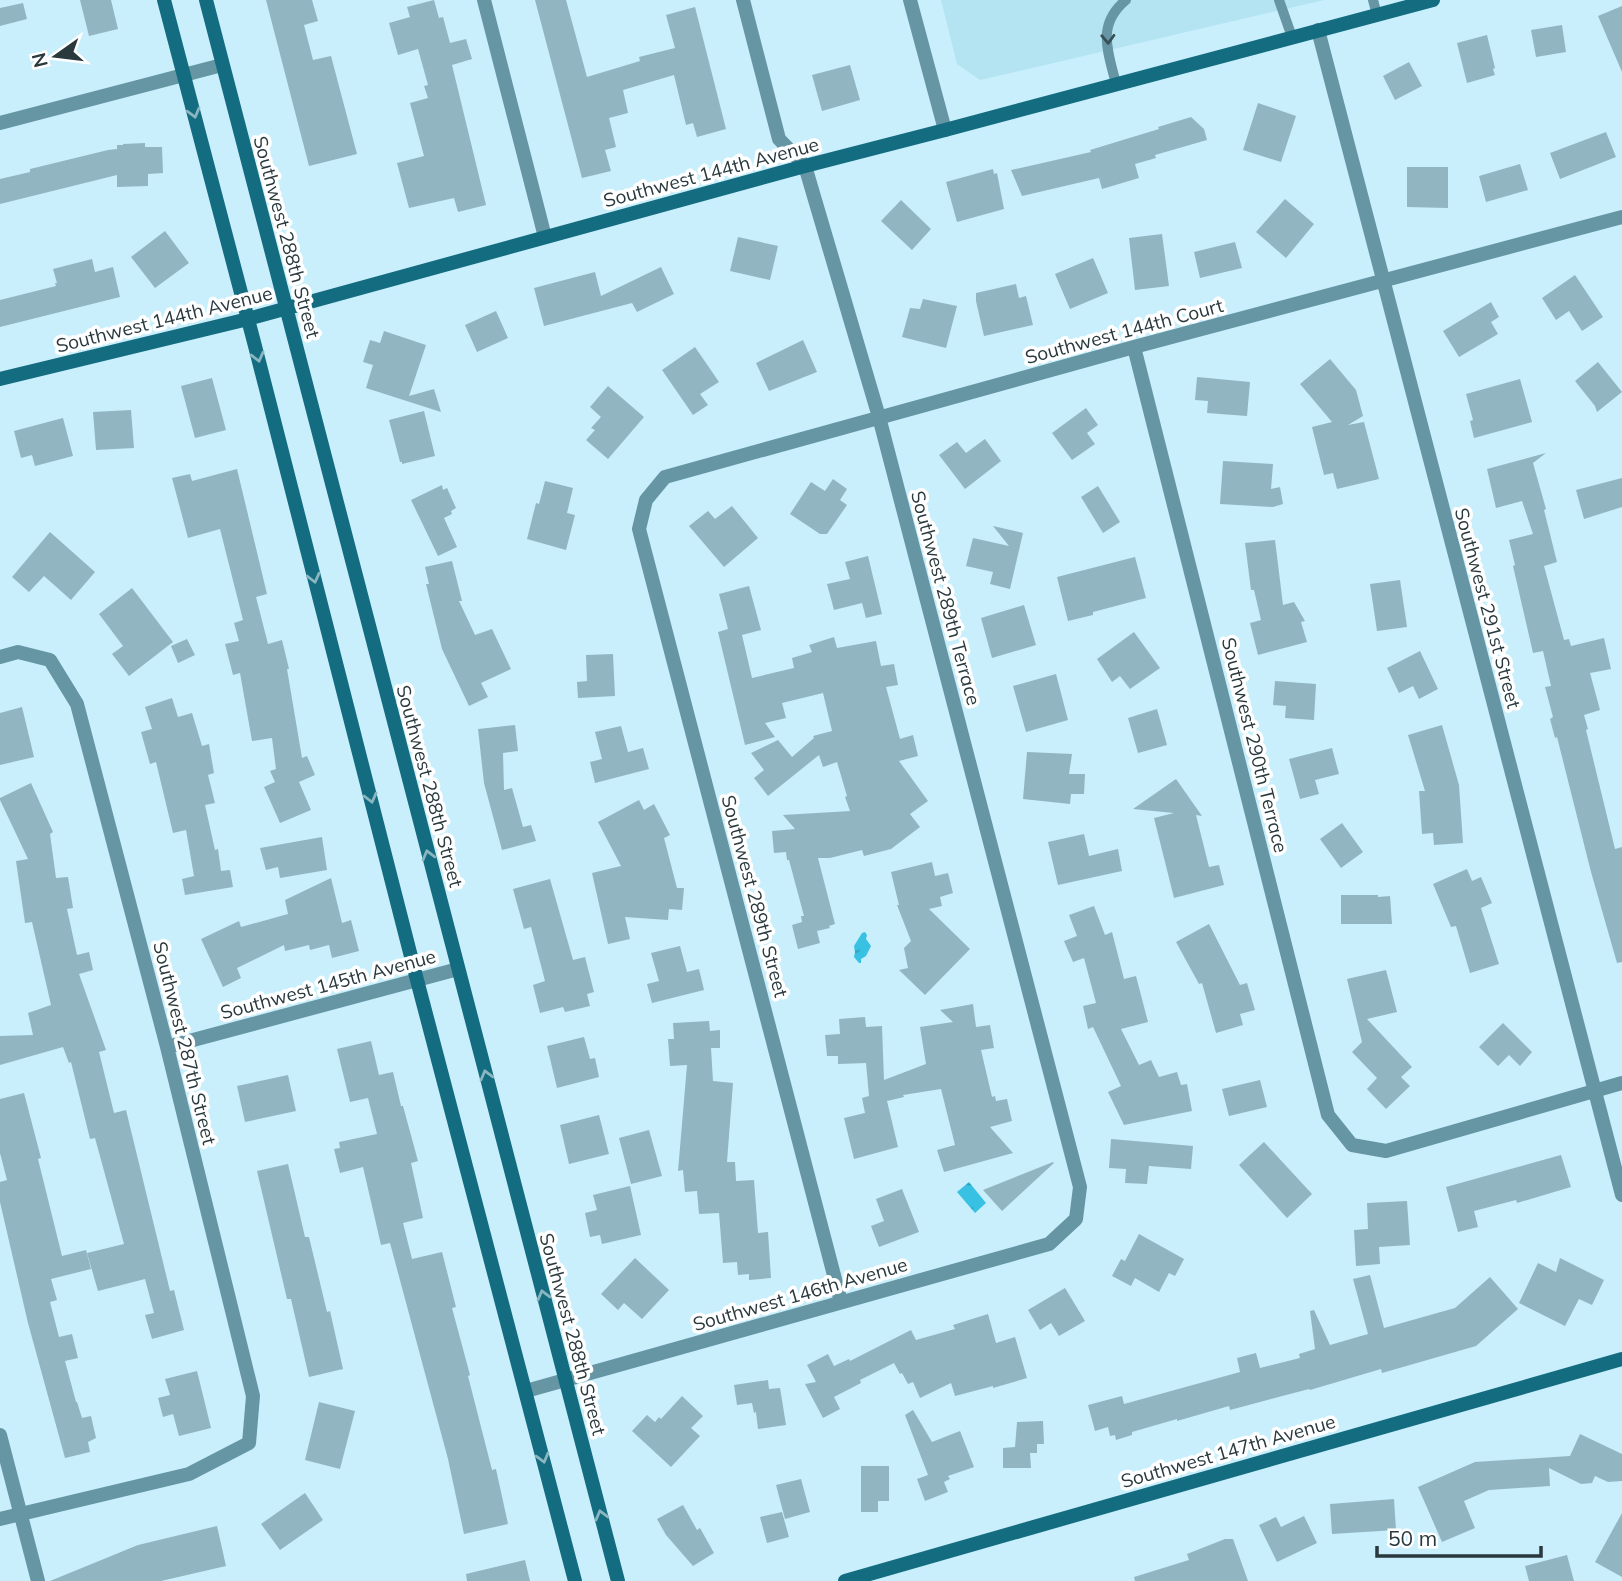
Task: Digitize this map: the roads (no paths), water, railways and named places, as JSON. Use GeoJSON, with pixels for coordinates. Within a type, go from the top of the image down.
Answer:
{"type":"FeatureCollection","features":[{"type":"Feature","properties":{"kind":"main road"},"geometry":{"type":"LineString","coordinates":[[164,0],[575,1581]]}},
{"type":"Feature","properties":{"kind":"main road","name":"Southwest 288th Street"},"geometry":{"type":"LineString","coordinates":[[206,0],[618,1581]]}},
{"type":"Feature","properties":{"kind":"main road","name":"Southwest 144th Avenue"},"geometry":{"type":"LineString","coordinates":[[0,379],[286,309],[805,166],[1433,0]]}},
{"type":"Feature","properties":{"kind":"main road","name":"Southwest 147th Avenue"},"geometry":{"type":"LineString","coordinates":[[845,1581],[1622,1359]]}},
{"type":"Feature","properties":{"kind":"street"},"geometry":{"type":"LineString","coordinates":[[484,0],[545,237]]}},
{"type":"Feature","properties":{"kind":"street","name":"Southwest 289th Terrace"},"geometry":{"type":"LineString","coordinates":[[743,0],[779,139],[805,166],[879,417],[1080,1187],[1076,1219]]}},
{"type":"Feature","properties":{"kind":"street"},"geometry":{"type":"LineString","coordinates":[[910,0],[945,130]]}},
{"type":"Feature","properties":{"kind":"street","name":"Southwest 291st Street"},"geometry":{"type":"LineString","coordinates":[[1318,30],[1622,1195]]}},
{"type":"Feature","properties":{"kind":"street"},"geometry":{"type":"LineString","coordinates":[[0,123],[222,65]]}},
{"type":"Feature","properties":{"kind":"street","name":"Southwest 144th Court"},"geometry":{"type":"LineString","coordinates":[[646,500],[665,477],[1134,347],[1622,217]]}},
{"type":"Feature","properties":{"kind":"street","name":"Southwest 290th Terrace"},"geometry":{"type":"LineString","coordinates":[[1134,347],[1328,1115],[1352,1145],[1386,1151],[1595,1092]]}},
{"type":"Feature","properties":{"kind":"street","name":"Southwest 289th Street"},"geometry":{"type":"LineString","coordinates":[[646,500],[639,529],[841,1302]]}},
{"type":"Feature","properties":{"kind":"street","name":"Southwest 287th Street"},"geometry":{"type":"LineString","coordinates":[[0,657],[18,652],[50,660],[77,704],[167,1047],[253,1396],[249,1443],[189,1474],[21,1514]]}},
{"type":"Feature","properties":{"kind":"street","name":"Southwest 145th Avenue"},"geometry":{"type":"LineString","coordinates":[[167,1047],[458,969]]}},
{"type":"Feature","properties":{"kind":"street"},"geometry":{"type":"LineString","coordinates":[[1595,1092],[1622,1083]]}},
{"type":"Feature","properties":{"kind":"street","name":"Southwest 146th Avenue"},"geometry":{"type":"LineString","coordinates":[[526,1391],[1049,1244],[1076,1219]]}},
{"type":"Feature","properties":{"kind":"street"},"geometry":{"type":"LineString","coordinates":[[0,1435],[38,1581]]}},
{"type":"Feature","properties":{"kind":"street"},"geometry":{"type":"LineString","coordinates":[[0,1520],[21,1514]]}},
{"type":"Feature","properties":{"kind":"lane"},"geometry":{"type":"LineString","coordinates":[[1116,84],[1106,41],[1107,24],[1115,9],[1126,0]]}},
{"type":"Feature","properties":{"kind":"lane"},"geometry":{"type":"LineString","coordinates":[[1279,0],[1292,37]]}},
{"type":"Feature","properties":{"kind":"lane"},"geometry":{"type":"LineString","coordinates":[[1373,0],[1377,15]]}},
{"type":"Feature","properties":{"kind":"water"},"geometry":{"type":"Polygon","coordinates":[[[865,932],[871,946],[859,963],[854,957],[854,946],[865,932]]]}},
{"type":"Feature","properties":{"kind":"water"},"geometry":{"type":"Polygon","coordinates":[[[969,1182],[986,1203],[975,1213],[957,1192],[969,1182]]]}}]}
